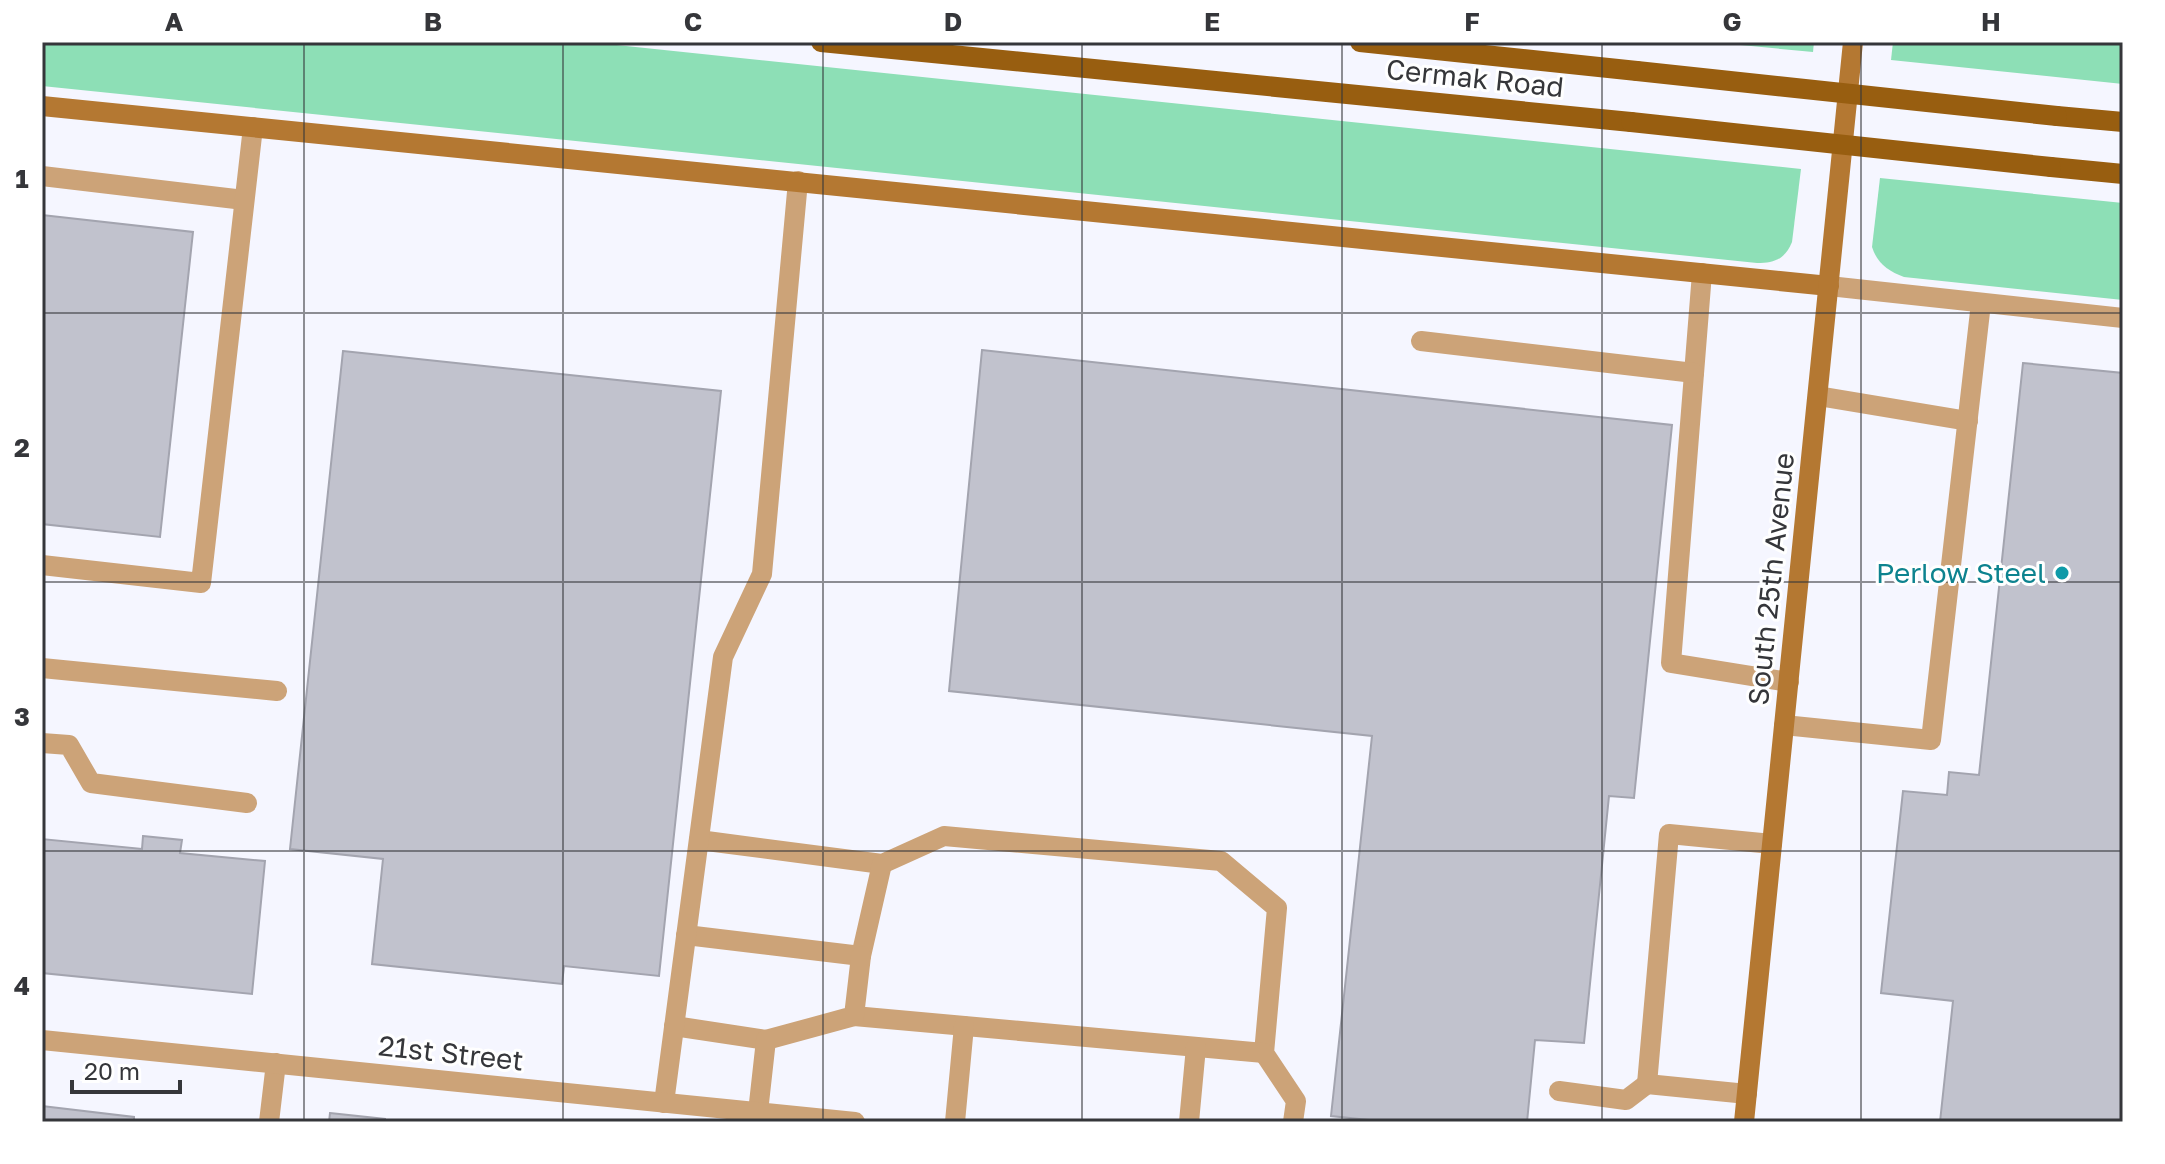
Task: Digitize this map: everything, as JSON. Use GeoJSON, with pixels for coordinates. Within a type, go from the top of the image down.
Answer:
{"type":"FeatureCollection","features":[{"type":"Feature","properties":{"kind":"main road","name":"Cermak Road"},"geometry":{"type":"LineString","coordinates":[[821,42],[2123,174]]}},
{"type":"Feature","properties":{"kind":"main road","name":"Cermak Road"},"geometry":{"type":"LineString","coordinates":[[1360,42],[2123,122]]}},
{"type":"Feature","properties":{"kind":"main road","name":"South 25th Avenue"},"geometry":{"type":"LineString","coordinates":[[1744,1122],[1853,42]]}},
{"type":"Feature","properties":{"kind":"main road"},"geometry":{"type":"LineString","coordinates":[[42,106],[1829,286]]}},
{"type":"Feature","properties":{"kind":"street"},"geometry":{"type":"LineString","coordinates":[[42,565],[201,583],[253,127]]}},
{"type":"Feature","properties":{"kind":"street"},"geometry":{"type":"LineString","coordinates":[[42,176],[244,200]]}},
{"type":"Feature","properties":{"kind":"street"},"geometry":{"type":"LineString","coordinates":[[664,1103],[723,657],[762,574],[798,181]]}},
{"type":"Feature","properties":{"kind":"street"},"geometry":{"type":"LineString","coordinates":[[1702,273],[1671,663],[1789,682]]}},
{"type":"Feature","properties":{"kind":"street"},"geometry":{"type":"LineString","coordinates":[[1829,286],[2123,318]]}},
{"type":"Feature","properties":{"kind":"street"},"geometry":{"type":"LineString","coordinates":[[1784,725],[1931,740],[1981,303]]}},
{"type":"Feature","properties":{"kind":"street"},"geometry":{"type":"LineString","coordinates":[[1421,341],[1694,373]]}},
{"type":"Feature","properties":{"kind":"street"},"geometry":{"type":"LineString","coordinates":[[1818,396],[1968,421]]}},
{"type":"Feature","properties":{"kind":"street"},"geometry":{"type":"LineString","coordinates":[[42,668],[277,691]]}},
{"type":"Feature","properties":{"kind":"street"},"geometry":{"type":"LineString","coordinates":[[42,743],[69,745],[91,783],[247,803]]}},
{"type":"Feature","properties":{"kind":"street"},"geometry":{"type":"LineString","coordinates":[[1647,1084],[1669,834],[1772,844]]}},
{"type":"Feature","properties":{"kind":"street"},"geometry":{"type":"LineString","coordinates":[[699,840],[882,864],[944,836],[1221,861],[1277,908],[1264,1053],[1296,1101],[1293,1122]]}},
{"type":"Feature","properties":{"kind":"street"},"geometry":{"type":"LineString","coordinates":[[854,1016],[861,956],[882,864]]}},
{"type":"Feature","properties":{"kind":"street"},"geometry":{"type":"LineString","coordinates":[[686,935],[861,956]]}},
{"type":"Feature","properties":{"kind":"street"},"geometry":{"type":"LineString","coordinates":[[674,1026],[766,1040],[854,1016],[1264,1053]]}},
{"type":"Feature","properties":{"kind":"street"},"geometry":{"type":"LineString","coordinates":[[955,1122],[964,1026]]}},
{"type":"Feature","properties":{"kind":"street","name":"21st Street"},"geometry":{"type":"LineString","coordinates":[[42,1040],[855,1122]]}},
{"type":"Feature","properties":{"kind":"street"},"geometry":{"type":"LineString","coordinates":[[758,1112],[766,1040]]}},
{"type":"Feature","properties":{"kind":"street"},"geometry":{"type":"LineString","coordinates":[[1189,1122],[1196,1047]]}},
{"type":"Feature","properties":{"kind":"street"},"geometry":{"type":"LineString","coordinates":[[269,1122],[276,1063]]}},
{"type":"Feature","properties":{"kind":"street"},"geometry":{"type":"LineString","coordinates":[[1559,1091],[1626,1100],[1647,1084],[1747,1094]]}},
{"type":"Feature","properties":{"kind":"green space"},"geometry":{"type":"Polygon","coordinates":[[[42,42],[588,42],[1801,169],[1792,242],[1779,259],[1757,263],[42,86],[42,42]]]}},
{"type":"Feature","properties":{"kind":"green space"},"geometry":{"type":"Polygon","coordinates":[[[1709,42],[1814,42],[1813,52],[1709,42]]]}},
{"type":"Feature","properties":{"kind":"green space"},"geometry":{"type":"Polygon","coordinates":[[[1893,42],[2123,42],[2123,84],[1891,60],[1893,42]]]}},
{"type":"Feature","properties":{"kind":"green space"},"geometry":{"type":"Polygon","coordinates":[[[1880,178],[2123,203],[2123,300],[1904,277],[1893,272],[1880,262],[1872,247],[1880,178]]]}},
{"type":"Feature","properties":{"kind":"building"},"geometry":{"type":"Polygon","coordinates":[[[42,215],[193,232],[160,537],[42,524],[42,215]]]}},
{"type":"Feature","properties":{"kind":"building"},"geometry":{"type":"Polygon","coordinates":[[[982,350],[1672,425],[1634,798],[1609,796],[1584,1043],[1535,1040],[1527,1122],[1388,1122],[1331,1116],[1372,736],[949,691],[982,350]]]}},
{"type":"Feature","properties":{"kind":"building"},"geometry":{"type":"Polygon","coordinates":[[[343,351],[721,391],[659,976],[564,966],[562,984],[372,964],[383,859],[290,849],[343,351]]]}},
{"type":"Feature","properties":{"kind":"building","name":"Perlow Steel"},"geometry":{"type":"Polygon","coordinates":[[[2023,363],[2123,373],[2123,1122],[1940,1122],[1953,1001],[1881,993],[1903,791],[1947,795],[1949,772],[1979,775],[2023,363]]]}},
{"type":"Feature","properties":{"kind":"building"},"geometry":{"type":"Polygon","coordinates":[[[143,836],[182,840],[180,853],[265,861],[252,994],[42,973],[42,839],[142,849],[143,836]]]}},
{"type":"Feature","properties":{"kind":"building"},"geometry":{"type":"Polygon","coordinates":[[[42,1106],[134,1117],[134,1122],[42,1122],[42,1106]]]}},
{"type":"Feature","properties":{"kind":"building"},"geometry":{"type":"Polygon","coordinates":[[[330,1113],[385,1119],[385,1122],[329,1122],[330,1113]]]}},
{"type":"Feature","properties":{"kind":"place","name":"Perlow Steel"},"geometry":{"type":"Point","coordinates":[2062,573]}}]}
